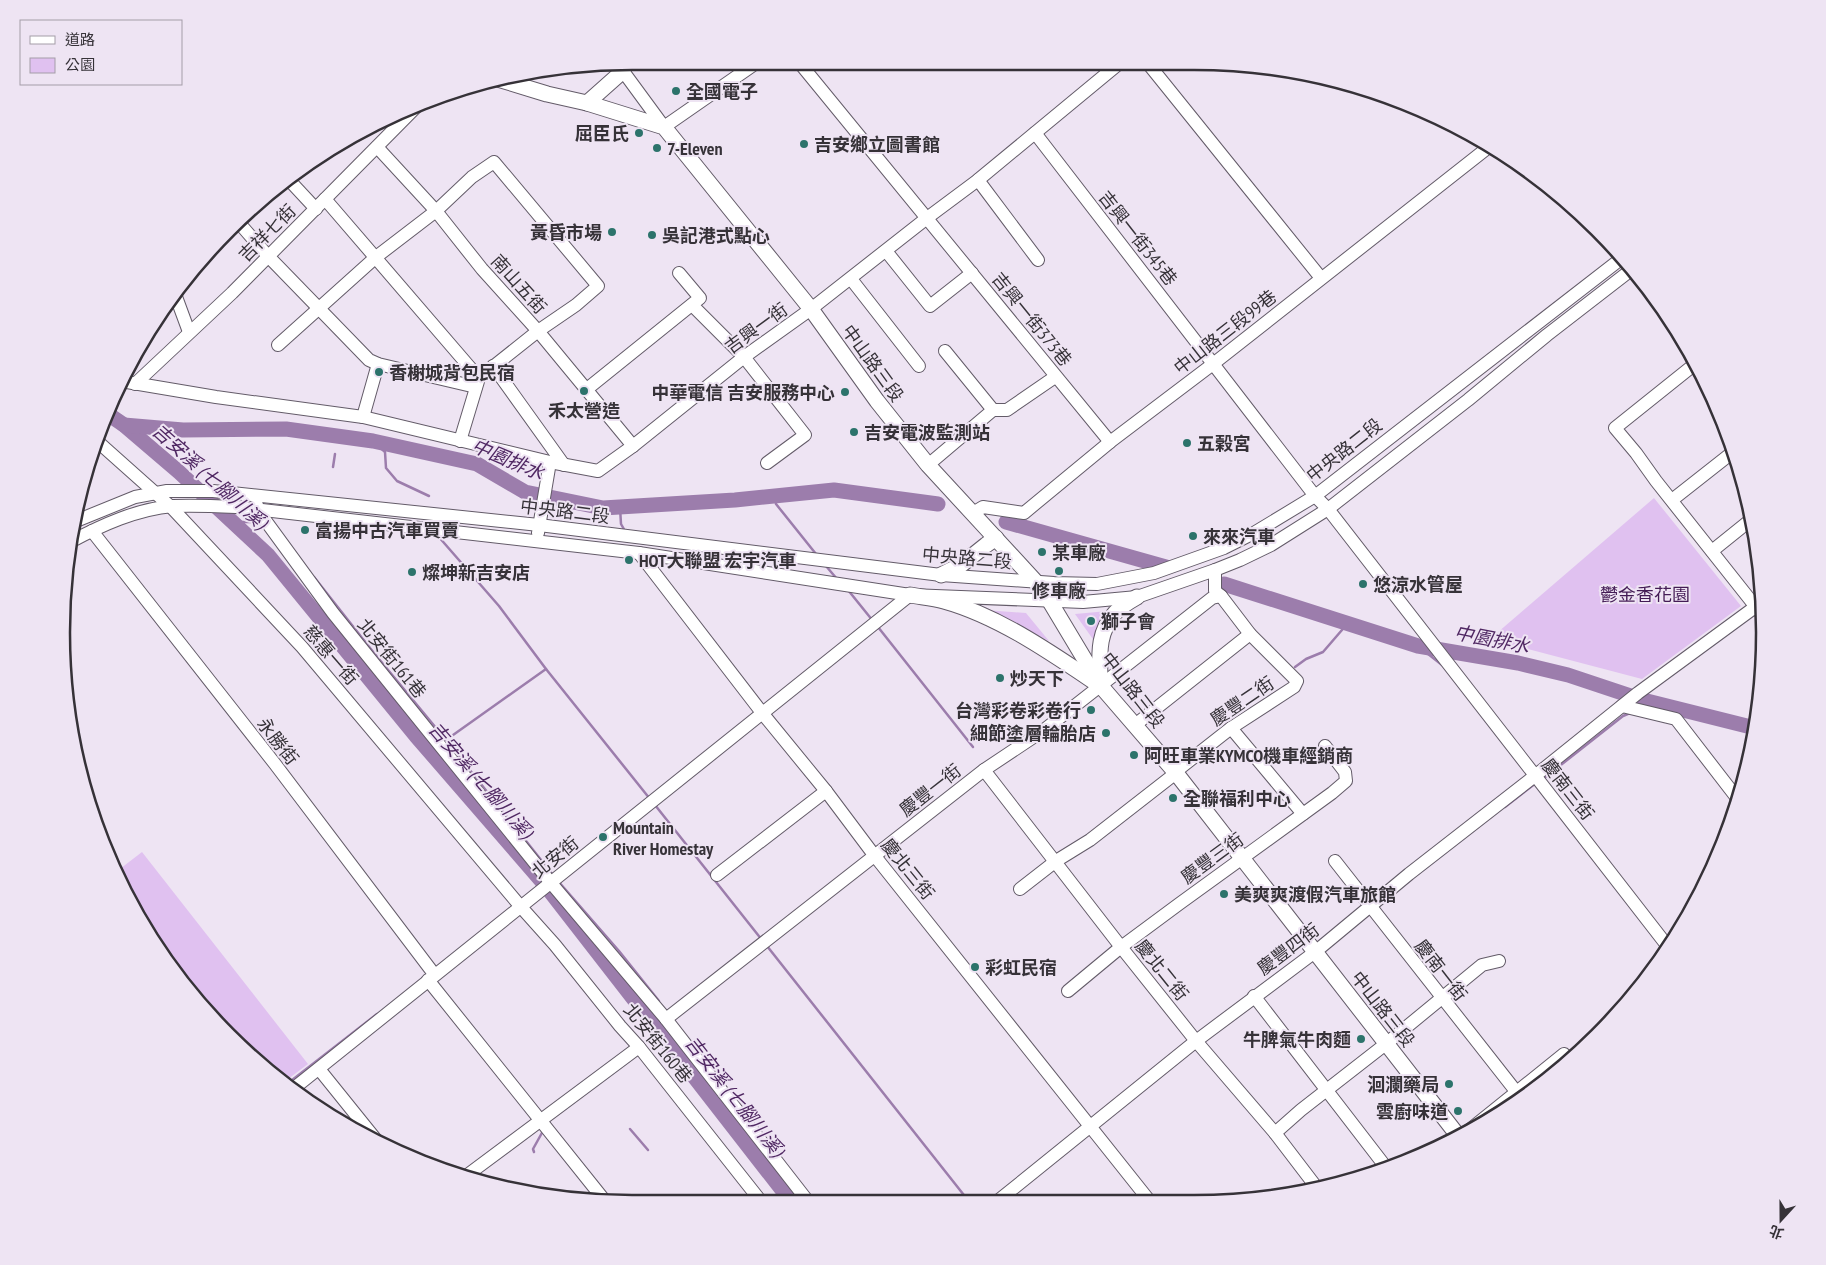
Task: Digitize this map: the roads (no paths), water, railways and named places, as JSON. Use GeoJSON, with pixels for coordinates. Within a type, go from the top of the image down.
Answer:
{"type":"FeatureCollection","features":[{"type":"Feature","properties":{"kind":"main road"},"geometry":{"type":"LineString","coordinates":[[587,103],[617,70]]}},
{"type":"Feature","properties":{"kind":"main road"},"geometry":{"type":"LineString","coordinates":[[512,83],[587,103],[664,127]]}},
{"type":"Feature","properties":{"kind":"main road","name":"中山路三段"},"geometry":{"type":"LineString","coordinates":[[664,127],[811,309],[876,401],[928,464],[1035,581],[1049,600],[1100,685],[1176,773],[1386,1044],[1456,1130]]}},
{"type":"Feature","properties":{"kind":"main road"},"geometry":{"type":"LineString","coordinates":[[941,575],[961,565],[996,538]]}},
{"type":"Feature","properties":{"kind":"main road"},"geometry":{"type":"LineString","coordinates":[[910,595],[944,601],[974,612],[1036,643],[1100,685]]}},
{"type":"Feature","properties":{"kind":"main road"},"geometry":{"type":"LineString","coordinates":[[1100,685],[1098,654],[1106,626],[1116,612],[1137,596]]}},
{"type":"Feature","properties":{"kind":"street"},"geometry":{"type":"LineString","coordinates":[[622,70],[664,127],[746,70]]}},
{"type":"Feature","properties":{"kind":"street","name":"吉興一街373巷"},"geometry":{"type":"LineString","coordinates":[[805,70],[1110,442]]}},
{"type":"Feature","properties":{"kind":"street","name":"吉興一街"},"geometry":{"type":"LineString","coordinates":[[129,383],[216,397],[363,417],[550,463],[598,471],[633,446],[744,357],[851,279],[978,180],[1111,70]]}},
{"type":"Feature","properties":{"kind":"street"},"geometry":{"type":"LineString","coordinates":[[1153,70],[1321,278]]}},
{"type":"Feature","properties":{"kind":"street","name":"吉祥七街"},"geometry":{"type":"LineString","coordinates":[[135,384],[232,293],[405,119]]}},
{"type":"Feature","properties":{"kind":"street","name":"吉興一街345巷"},"geometry":{"type":"LineString","coordinates":[[1035,133],[1321,502]]}},
{"type":"Feature","properties":{"kind":"street","name":"南山五街"},"geometry":{"type":"LineString","coordinates":[[377,147],[436,211],[482,269],[538,331],[633,446]]}},
{"type":"Feature","properties":{"kind":"street","name":"中山路三段99巷"},"geometry":{"type":"LineString","coordinates":[[973,513],[983,507],[1024,513],[1110,442],[1213,364],[1484,151]]}},
{"type":"Feature","properties":{"kind":"street"},"geometry":{"type":"LineString","coordinates":[[278,345],[376,257],[436,211],[472,177],[494,162],[598,286],[576,305],[538,331],[493,366],[477,382],[460,441]]}},
{"type":"Feature","properties":{"kind":"street"},"geometry":{"type":"LineString","coordinates":[[978,180],[1038,260]]}},
{"type":"Feature","properties":{"kind":"street"},"geometry":{"type":"LineString","coordinates":[[294,183],[321,204],[376,257],[477,382]]}},
{"type":"Feature","properties":{"kind":"street"},"geometry":{"type":"LineString","coordinates":[[243,228],[268,256],[320,307],[369,360],[378,364],[477,382]]}},
{"type":"Feature","properties":{"kind":"street"},"geometry":{"type":"LineString","coordinates":[[886,251],[930,306],[972,273]]}},
{"type":"Feature","properties":{"kind":"street","name":"中央路二段"},"geometry":{"type":"LineString","coordinates":[[79,538],[124,517],[171,506],[236,507],[639,553],[910,595],[1083,602],[1137,596],[1215,570],[1271,545],[1321,502],[1616,263]]}},
{"type":"Feature","properties":{"kind":"street"},"geometry":{"type":"LineString","coordinates":[[586,389],[700,298],[679,273]]}},
{"type":"Feature","properties":{"kind":"street","name":"中央路二段"},"geometry":{"type":"LineString","coordinates":[[82,519],[120,502],[162,492],[214,491],[539,524],[941,575],[1097,584],[1154,573],[1224,548],[1321,502],[1468,400],[1547,335],[1626,274]]}},
{"type":"Feature","properties":{"kind":"street"},"geometry":{"type":"LineString","coordinates":[[851,279],[919,366]]}},
{"type":"Feature","properties":{"kind":"street"},"geometry":{"type":"LineString","coordinates":[[178,301],[189,332]]}},
{"type":"Feature","properties":{"kind":"street"},"geometry":{"type":"LineString","coordinates":[[692,305],[744,357],[805,435],[768,463]]}},
{"type":"Feature","properties":{"kind":"street"},"geometry":{"type":"LineString","coordinates":[[945,351],[993,410]]}},
{"type":"Feature","properties":{"kind":"street"},"geometry":{"type":"LineString","coordinates":[[363,417],[378,364]]}},
{"type":"Feature","properties":{"kind":"street"},"geometry":{"type":"LineString","coordinates":[[493,366],[564,465]]}},
{"type":"Feature","properties":{"kind":"street"},"geometry":{"type":"LineString","coordinates":[[1690,368],[1615,428],[1636,452],[1656,481],[1712,551],[1755,602]]}},
{"type":"Feature","properties":{"kind":"street"},"geometry":{"type":"LineString","coordinates":[[928,464],[993,410],[1007,410],[1055,377]]}},
{"type":"Feature","properties":{"kind":"street","name":"慈惠一街"},"geometry":{"type":"LineString","coordinates":[[102,445],[162,492],[171,506],[302,646],[524,905]]}},
{"type":"Feature","properties":{"kind":"street"},"geometry":{"type":"LineString","coordinates":[[1672,500],[1727,456]]}},
{"type":"Feature","properties":{"kind":"street"},"geometry":{"type":"LineString","coordinates":[[538,541],[539,524],[550,463]]}},
{"type":"Feature","properties":{"kind":"street"},"geometry":{"type":"LineString","coordinates":[[257,496],[257,510]]}},
{"type":"Feature","properties":{"kind":"street","name":"慶南三街"},"geometry":{"type":"LineString","coordinates":[[1321,502],[1536,775],[1664,941]]}},
{"type":"Feature","properties":{"kind":"street","name":"北安街161巷"},"geometry":{"type":"LineString","coordinates":[[257,510],[333,613],[547,886],[666,1019],[803,1195]]}},
{"type":"Feature","properties":{"kind":"street"},"geometry":{"type":"LineString","coordinates":[[1712,551],[1745,524]]}},
{"type":"Feature","properties":{"kind":"street","name":"永勝街"},"geometry":{"type":"LineString","coordinates":[[92,531],[280,772],[431,977],[600,1194]]}},
{"type":"Feature","properties":{"kind":"street","name":"慶北三街"},"geometry":{"type":"LineString","coordinates":[[639,553],[874,855],[1092,1126],[1145,1195]]}},
{"type":"Feature","properties":{"kind":"street"},"geometry":{"type":"LineString","coordinates":[[1215,570],[1215,591],[1221,596]]}},
{"type":"Feature","properties":{"kind":"street","name":"北安街"},"geometry":{"type":"LineString","coordinates":[[298,1085],[910,595]]}},
{"type":"Feature","properties":{"kind":"street","name":"慶豐二街"},"geometry":{"type":"LineString","coordinates":[[1020,889],[1056,861],[1090,840],[1231,728],[1294,687],[1296,681],[1250,634],[1221,596]]}},
{"type":"Feature","properties":{"kind":"street","name":"慶豐一街"},"geometry":{"type":"LineString","coordinates":[[666,1019],[984,770],[1044,730],[1212,598],[1221,596]]}},
{"type":"Feature","properties":{"kind":"street","name":"慶豐四街"},"geometry":{"type":"LineString","coordinates":[[1005,1195],[1196,1041],[1315,952],[1369,906],[1638,693],[1755,611]]}},
{"type":"Feature","properties":{"kind":"street"},"geometry":{"type":"LineString","coordinates":[[1135,725],[1250,634]]}},
{"type":"Feature","properties":{"kind":"street"},"geometry":{"type":"LineString","coordinates":[[1622,706],[1676,718],[1733,792]]}},
{"type":"Feature","properties":{"kind":"street"},"geometry":{"type":"LineString","coordinates":[[1231,728],[1302,814]]}},
{"type":"Feature","properties":{"kind":"street","name":"慶豐三街"},"geometry":{"type":"LineString","coordinates":[[1068,992],[1121,947],[1332,794],[1346,781],[1345,772],[1325,746]]}},
{"type":"Feature","properties":{"kind":"street","name":"慶北二街"},"geometry":{"type":"LineString","coordinates":[[984,770],[1196,1041],[1275,1133],[1313,1182]]}},
{"type":"Feature","properties":{"kind":"street"},"geometry":{"type":"LineString","coordinates":[[717,876],[826,791]]}},
{"type":"Feature","properties":{"kind":"street","name":"慶南一街"},"geometry":{"type":"LineString","coordinates":[[1335,861],[1517,1092]]}},
{"type":"Feature","properties":{"kind":"street","name":"北安街160巷"},"geometry":{"type":"LineString","coordinates":[[524,905],[757,1195]]}},
{"type":"Feature","properties":{"kind":"street"},"geometry":{"type":"LineString","coordinates":[[1275,1133],[1482,965],[1499,961]]}},
{"type":"Feature","properties":{"kind":"street"},"geometry":{"type":"LineString","coordinates":[[1254,996],[1382,1162]]}},
{"type":"Feature","properties":{"kind":"street"},"geometry":{"type":"LineString","coordinates":[[472,1171],[639,1046]]}},
{"type":"Feature","properties":{"kind":"street"},"geometry":{"type":"LineString","coordinates":[[1545,1071],[1564,1054]]}},
{"type":"Feature","properties":{"kind":"street"},"geometry":{"type":"LineString","coordinates":[[319,1069],[368,1129]]}},
{"type":"Feature","properties":{"kind":"waterway","name":"吉安溪 (七腳川溪)"},"geometry":{"type":"LineString","coordinates":[[113,417],[179,472],[268,555],[416,736],[545,885],[786,1195]]}},
{"type":"Feature","properties":{"kind":"waterway","name":"中園排水"},"geometry":{"type":"LineString","coordinates":[[124,425],[183,430],[286,429],[373,441],[477,464],[525,492],[603,508],[735,500],[834,490],[938,504]]}},
{"type":"Feature","properties":{"kind":"waterway"},"geometry":{"type":"LineString","coordinates":[[373,441],[385,452],[386,468],[397,481],[429,496]]}},
{"type":"Feature","properties":{"kind":"waterway"},"geometry":{"type":"LineString","coordinates":[[333,467],[335,454]]}},
{"type":"Feature","properties":{"kind":"waterway"},"geometry":{"type":"LineString","coordinates":[[775,496],[776,504],[816,554]]}},
{"type":"Feature","properties":{"kind":"waterway"},"geometry":{"type":"LineString","coordinates":[[620,507],[621,524],[625,531]]}},
{"type":"Feature","properties":{"kind":"waterway"},"geometry":{"type":"LineString","coordinates":[[232,522],[260,522]]}},
{"type":"Feature","properties":{"kind":"waterway","name":"中園排水"},"geometry":{"type":"LineString","coordinates":[[1006,522],[1166,567]]}},
{"type":"Feature","properties":{"kind":"waterway"},"geometry":{"type":"LineString","coordinates":[[438,536],[499,606],[546,669],[650,799]]}},
{"type":"Feature","properties":{"kind":"waterway"},"geometry":{"type":"LineString","coordinates":[[826,566],[837,579]]}},
{"type":"Feature","properties":{"kind":"waterway"},"geometry":{"type":"LineString","coordinates":[[314,577],[553,875]]}},
{"type":"Feature","properties":{"kind":"waterway","name":"中園排水"},"geometry":{"type":"LineString","coordinates":[[1224,584],[1418,646],[1518,663],[1568,675],[1643,700],[1748,726]]}},
{"type":"Feature","properties":{"kind":"waterway"},"geometry":{"type":"LineString","coordinates":[[848,590],[873,621]]}},
{"type":"Feature","properties":{"kind":"waterway"},"geometry":{"type":"LineString","coordinates":[[1295,667],[1306,659],[1323,652],[1348,623]]}},
{"type":"Feature","properties":{"kind":"waterway"},"geometry":{"type":"LineString","coordinates":[[878,627],[973,747]]}},
{"type":"Feature","properties":{"kind":"waterway"},"geometry":{"type":"LineString","coordinates":[[1418,646],[1442,665]]}},
{"type":"Feature","properties":{"kind":"waterway"},"geometry":{"type":"LineString","coordinates":[[446,740],[546,669]]}},
{"type":"Feature","properties":{"kind":"waterway"},"geometry":{"type":"LineString","coordinates":[[1543,779],[1623,716],[1630,713]]}},
{"type":"Feature","properties":{"kind":"waterway"},"geometry":{"type":"LineString","coordinates":[[1505,807],[1536,783]]}},
{"type":"Feature","properties":{"kind":"waterway"},"geometry":{"type":"LineString","coordinates":[[655,805],[762,940]]}},
{"type":"Feature","properties":{"kind":"waterway"},"geometry":{"type":"LineString","coordinates":[[558,881],[619,951],[659,1001]]}},
{"type":"Feature","properties":{"kind":"waterway"},"geometry":{"type":"LineString","coordinates":[[767,946],[964,1195]]}},
{"type":"Feature","properties":{"kind":"waterway"},"geometry":{"type":"LineString","coordinates":[[292,1080],[377,1014]]}},
{"type":"Feature","properties":{"kind":"waterway"},"geometry":{"type":"LineString","coordinates":[[630,1129],[648,1150]]}},
{"type":"Feature","properties":{"kind":"waterway"},"geometry":{"type":"LineString","coordinates":[[534,1152],[533,1149],[543,1131]]}},
{"type":"Feature","properties":{"kind":"place","name":"全國電子"},"geometry":{"type":"Point","coordinates":[676,91]}},
{"type":"Feature","properties":{"kind":"place","name":"屈臣氏"},"geometry":{"type":"Point","coordinates":[639,133]}},
{"type":"Feature","properties":{"kind":"place","name":"吉安鄉立圖書館"},"geometry":{"type":"Point","coordinates":[804,144]}},
{"type":"Feature","properties":{"kind":"place","name":"7-Eleven"},"geometry":{"type":"Point","coordinates":[657,148]}},
{"type":"Feature","properties":{"kind":"place","name":"黃昏市場"},"geometry":{"type":"Point","coordinates":[612,232]}},
{"type":"Feature","properties":{"kind":"place","name":"吳記港式點心"},"geometry":{"type":"Point","coordinates":[652,235]}},
{"type":"Feature","properties":{"kind":"place","name":"香榭城背包民宿"},"geometry":{"type":"Point","coordinates":[379,372]}},
{"type":"Feature","properties":{"kind":"place","name":"禾太營造"},"geometry":{"type":"Point","coordinates":[584,391]}},
{"type":"Feature","properties":{"kind":"place","name":"中華電信 吉安服務中心"},"geometry":{"type":"Point","coordinates":[845,392]}},
{"type":"Feature","properties":{"kind":"place","name":"吉安電波監測站"},"geometry":{"type":"Point","coordinates":[854,432]}},
{"type":"Feature","properties":{"kind":"place","name":"五榖宮"},"geometry":{"type":"Point","coordinates":[1187,443]}},
{"type":"Feature","properties":{"kind":"place","name":"富揚中古汽車買賣"},"geometry":{"type":"Point","coordinates":[305,530]}},
{"type":"Feature","properties":{"kind":"place","name":"來來汽車"},"geometry":{"type":"Point","coordinates":[1193,536]}},
{"type":"Feature","properties":{"kind":"place","name":"某車廠"},"geometry":{"type":"Point","coordinates":[1042,552]}},
{"type":"Feature","properties":{"kind":"place","name":"HOT大聯盟 宏宇汽車"},"geometry":{"type":"Point","coordinates":[629,560]}},
{"type":"Feature","properties":{"kind":"place","name":"修車廠"},"geometry":{"type":"Point","coordinates":[1059,571]}},
{"type":"Feature","properties":{"kind":"place","name":"燦坤新吉安店"},"geometry":{"type":"Point","coordinates":[412,572]}},
{"type":"Feature","properties":{"kind":"place","name":"悠涼水管屋"},"geometry":{"type":"Point","coordinates":[1363,584]}},
{"type":"Feature","properties":{"kind":"place","name":"獅子會"},"geometry":{"type":"Point","coordinates":[1091,621]}},
{"type":"Feature","properties":{"kind":"place","name":"炒天下"},"geometry":{"type":"Point","coordinates":[1000,678]}},
{"type":"Feature","properties":{"kind":"place","name":"台灣彩卷彩卷行"},"geometry":{"type":"Point","coordinates":[1091,710]}},
{"type":"Feature","properties":{"kind":"place","name":"細節塗層輪胎店"},"geometry":{"type":"Point","coordinates":[1106,733]}},
{"type":"Feature","properties":{"kind":"place","name":"阿旺車業KYMCO機車經銷商"},"geometry":{"type":"Point","coordinates":[1134,755]}},
{"type":"Feature","properties":{"kind":"place","name":"全聯福利中心"},"geometry":{"type":"Point","coordinates":[1173,798]}},
{"type":"Feature","properties":{"kind":"place","name":"Mountain River Homestay"},"geometry":{"type":"Point","coordinates":[603,837]}},
{"type":"Feature","properties":{"kind":"place","name":"美爽爽渡假汽車旅館"},"geometry":{"type":"Point","coordinates":[1224,894]}},
{"type":"Feature","properties":{"kind":"place","name":"彩虹民宿"},"geometry":{"type":"Point","coordinates":[975,967]}},
{"type":"Feature","properties":{"kind":"place","name":"牛脾氣牛肉麵"},"geometry":{"type":"Point","coordinates":[1361,1039]}},
{"type":"Feature","properties":{"kind":"place","name":"洄瀾藥局"},"geometry":{"type":"Point","coordinates":[1449,1084]}},
{"type":"Feature","properties":{"kind":"place","name":"雲廚味道"},"geometry":{"type":"Point","coordinates":[1458,1111]}},
{"type":"Feature","properties":{"kind":"park label","name":"鬱金香花園"},"geometry":{"type":"Point","coordinates":[1645,594]}}]}
